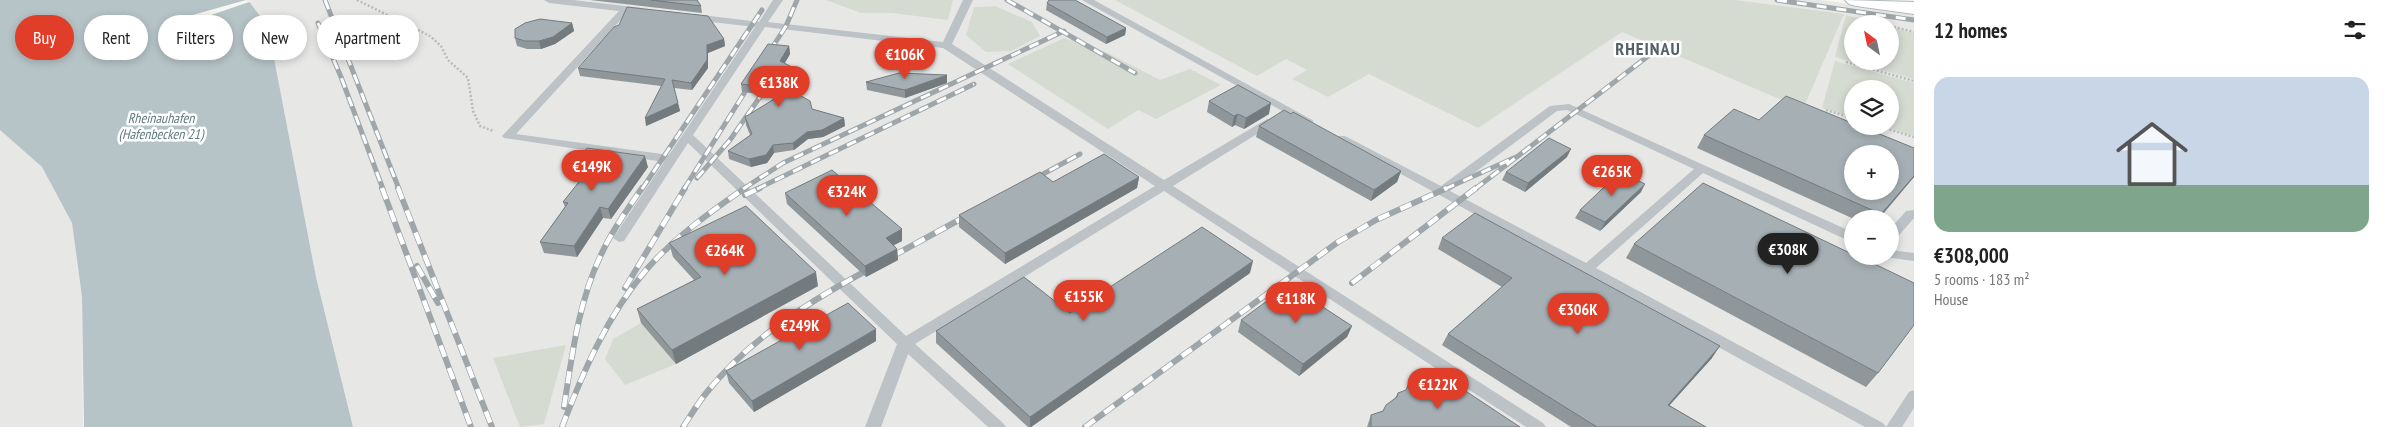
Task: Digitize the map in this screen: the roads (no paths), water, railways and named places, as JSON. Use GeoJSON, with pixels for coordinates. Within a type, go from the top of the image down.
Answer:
{"type":"FeatureCollection","features":[{"type":"Feature","properties":{"kind":"street"},"geometry":{"type":"LineString","coordinates":[[1856,0],[1914,8]]}},
{"type":"Feature","properties":{"kind":"lane"},"geometry":{"type":"LineString","coordinates":[[549,0],[656,13]]}},
{"type":"Feature","properties":{"kind":"lane"},"geometry":{"type":"LineString","coordinates":[[619,238],[778,0]]}},
{"type":"Feature","properties":{"kind":"lane"},"geometry":{"type":"LineString","coordinates":[[946,45],[968,0]]}},
{"type":"Feature","properties":{"kind":"lane"},"geometry":{"type":"LineString","coordinates":[[1087,0],[1326,131],[1587,268],[1878,427]]}},
{"type":"Feature","properties":{"kind":"lane"},"geometry":{"type":"LineString","coordinates":[[626,9],[508,136],[672,159]]}},
{"type":"Feature","properties":{"kind":"lane"},"geometry":{"type":"LineString","coordinates":[[685,16],[946,45],[1538,427]]}},
{"type":"Feature","properties":{"kind":"lane"},"geometry":{"type":"LineString","coordinates":[[1441,192],[1554,108],[1569,107],[1844,233]]}},
{"type":"Feature","properties":{"kind":"lane"},"geometry":{"type":"LineString","coordinates":[[873,427],[905,343],[1288,110]]}},
{"type":"Feature","properties":{"kind":"lane"},"geometry":{"type":"LineString","coordinates":[[687,136],[905,343],[998,427]]}},
{"type":"Feature","properties":{"kind":"lane"},"geometry":{"type":"LineString","coordinates":[[1587,268],[1702,168]]}},
{"type":"Feature","properties":{"kind":"lane"},"geometry":{"type":"LineString","coordinates":[[1899,227],[1910,214],[1914,214]]}},
{"type":"Feature","properties":{"kind":"lane"},"geometry":{"type":"LineString","coordinates":[[1899,255],[1914,257]]}},
{"type":"Feature","properties":{"kind":"lane"},"geometry":{"type":"LineString","coordinates":[[1894,427],[1914,396]]}},
{"type":"Feature","properties":{"kind":"water","name":"Rheinauhafen (Hafenbecken 21)"},"geometry":{"type":"Polygon","coordinates":[[[0,0],[248,0],[259,15],[243,15],[243,60],[274,60],[316,277],[353,427],[84,427],[82,297],[72,223],[42,167],[0,130],[0,0]]]}},
{"type":"Feature","properties":{"kind":"railway"},"geometry":{"type":"LineString","coordinates":[[325,0],[399,189]]}},
{"type":"Feature","properties":{"kind":"railway"},"geometry":{"type":"LineString","coordinates":[[770,51],[786,26],[797,0]]}},
{"type":"Feature","properties":{"kind":"railway"},"geometry":{"type":"LineString","coordinates":[[1007,0],[1063,32]]}},
{"type":"Feature","properties":{"kind":"railway"},"geometry":{"type":"LineString","coordinates":[[1777,0],[1914,20]]}},
{"type":"Feature","properties":{"kind":"railway"},"geometry":{"type":"LineString","coordinates":[[642,189],[762,10]]}},
{"type":"Feature","properties":{"kind":"railway"},"geometry":{"type":"LineString","coordinates":[[743,189],[783,163],[1063,32]]}},
{"type":"Feature","properties":{"kind":"railway"},"geometry":{"type":"LineString","coordinates":[[1063,32],[1135,73]]}},
{"type":"Feature","properties":{"kind":"railway"},"geometry":{"type":"LineString","coordinates":[[1475,189],[1656,50]]}},
{"type":"Feature","properties":{"kind":"railway"},"geometry":{"type":"LineString","coordinates":[[334,60],[383,189]]}},
{"type":"Feature","properties":{"kind":"railway"},"geometry":{"type":"LineString","coordinates":[[757,189],[974,84]]}},
{"type":"Feature","properties":{"kind":"railway"},"geometry":{"type":"LineString","coordinates":[[684,189],[745,92]]}},
{"type":"Feature","properties":{"kind":"railway"},"geometry":{"type":"LineString","coordinates":[[697,178],[730,140],[762,94]]}},
{"type":"Feature","properties":{"kind":"railway"},"geometry":{"type":"LineString","coordinates":[[1032,180],[1080,154]]}},
{"type":"Feature","properties":{"kind":"railway"},"geometry":{"type":"LineString","coordinates":[[1445,189],[1516,157]]}},
{"type":"Feature","properties":{"kind":"railway"},"geometry":{"type":"LineString","coordinates":[[382,188],[471,427]]}},
{"type":"Feature","properties":{"kind":"railway"},"geometry":{"type":"LineString","coordinates":[[398,188],[492,427]]}},
{"type":"Feature","properties":{"kind":"railway"},"geometry":{"type":"LineString","coordinates":[[564,407],[577,330],[592,275],[609,239],[642,188]]}},
{"type":"Feature","properties":{"kind":"railway"},"geometry":{"type":"LineString","coordinates":[[625,288],[685,188]]}},
{"type":"Feature","properties":{"kind":"railway"},"geometry":{"type":"LineString","coordinates":[[562,427],[597,345],[619,306],[632,288],[657,258],[680,236],[745,188]]}},
{"type":"Feature","properties":{"kind":"railway"},"geometry":{"type":"LineString","coordinates":[[745,195],[760,188]]}},
{"type":"Feature","properties":{"kind":"railway"},"geometry":{"type":"LineString","coordinates":[[1085,427],[1338,242],[1376,220],[1447,188]]}},
{"type":"Feature","properties":{"kind":"railway"},"geometry":{"type":"LineString","coordinates":[[1352,283],[1476,188]]}},
{"type":"Feature","properties":{"kind":"railway"},"geometry":{"type":"LineString","coordinates":[[893,256],[970,214]]}},
{"type":"Feature","properties":{"kind":"railway"},"geometry":{"type":"LineString","coordinates":[[417,266],[438,303]]}},
{"type":"Feature","properties":{"kind":"railway"},"geometry":{"type":"LineString","coordinates":[[683,427],[704,396],[740,356],[778,325],[862,273]]}},
{"type":"Feature","properties":{"kind":"district","name":"RHEINAU"},"geometry":{"type":"Point","coordinates":[1648,48]}}]}
